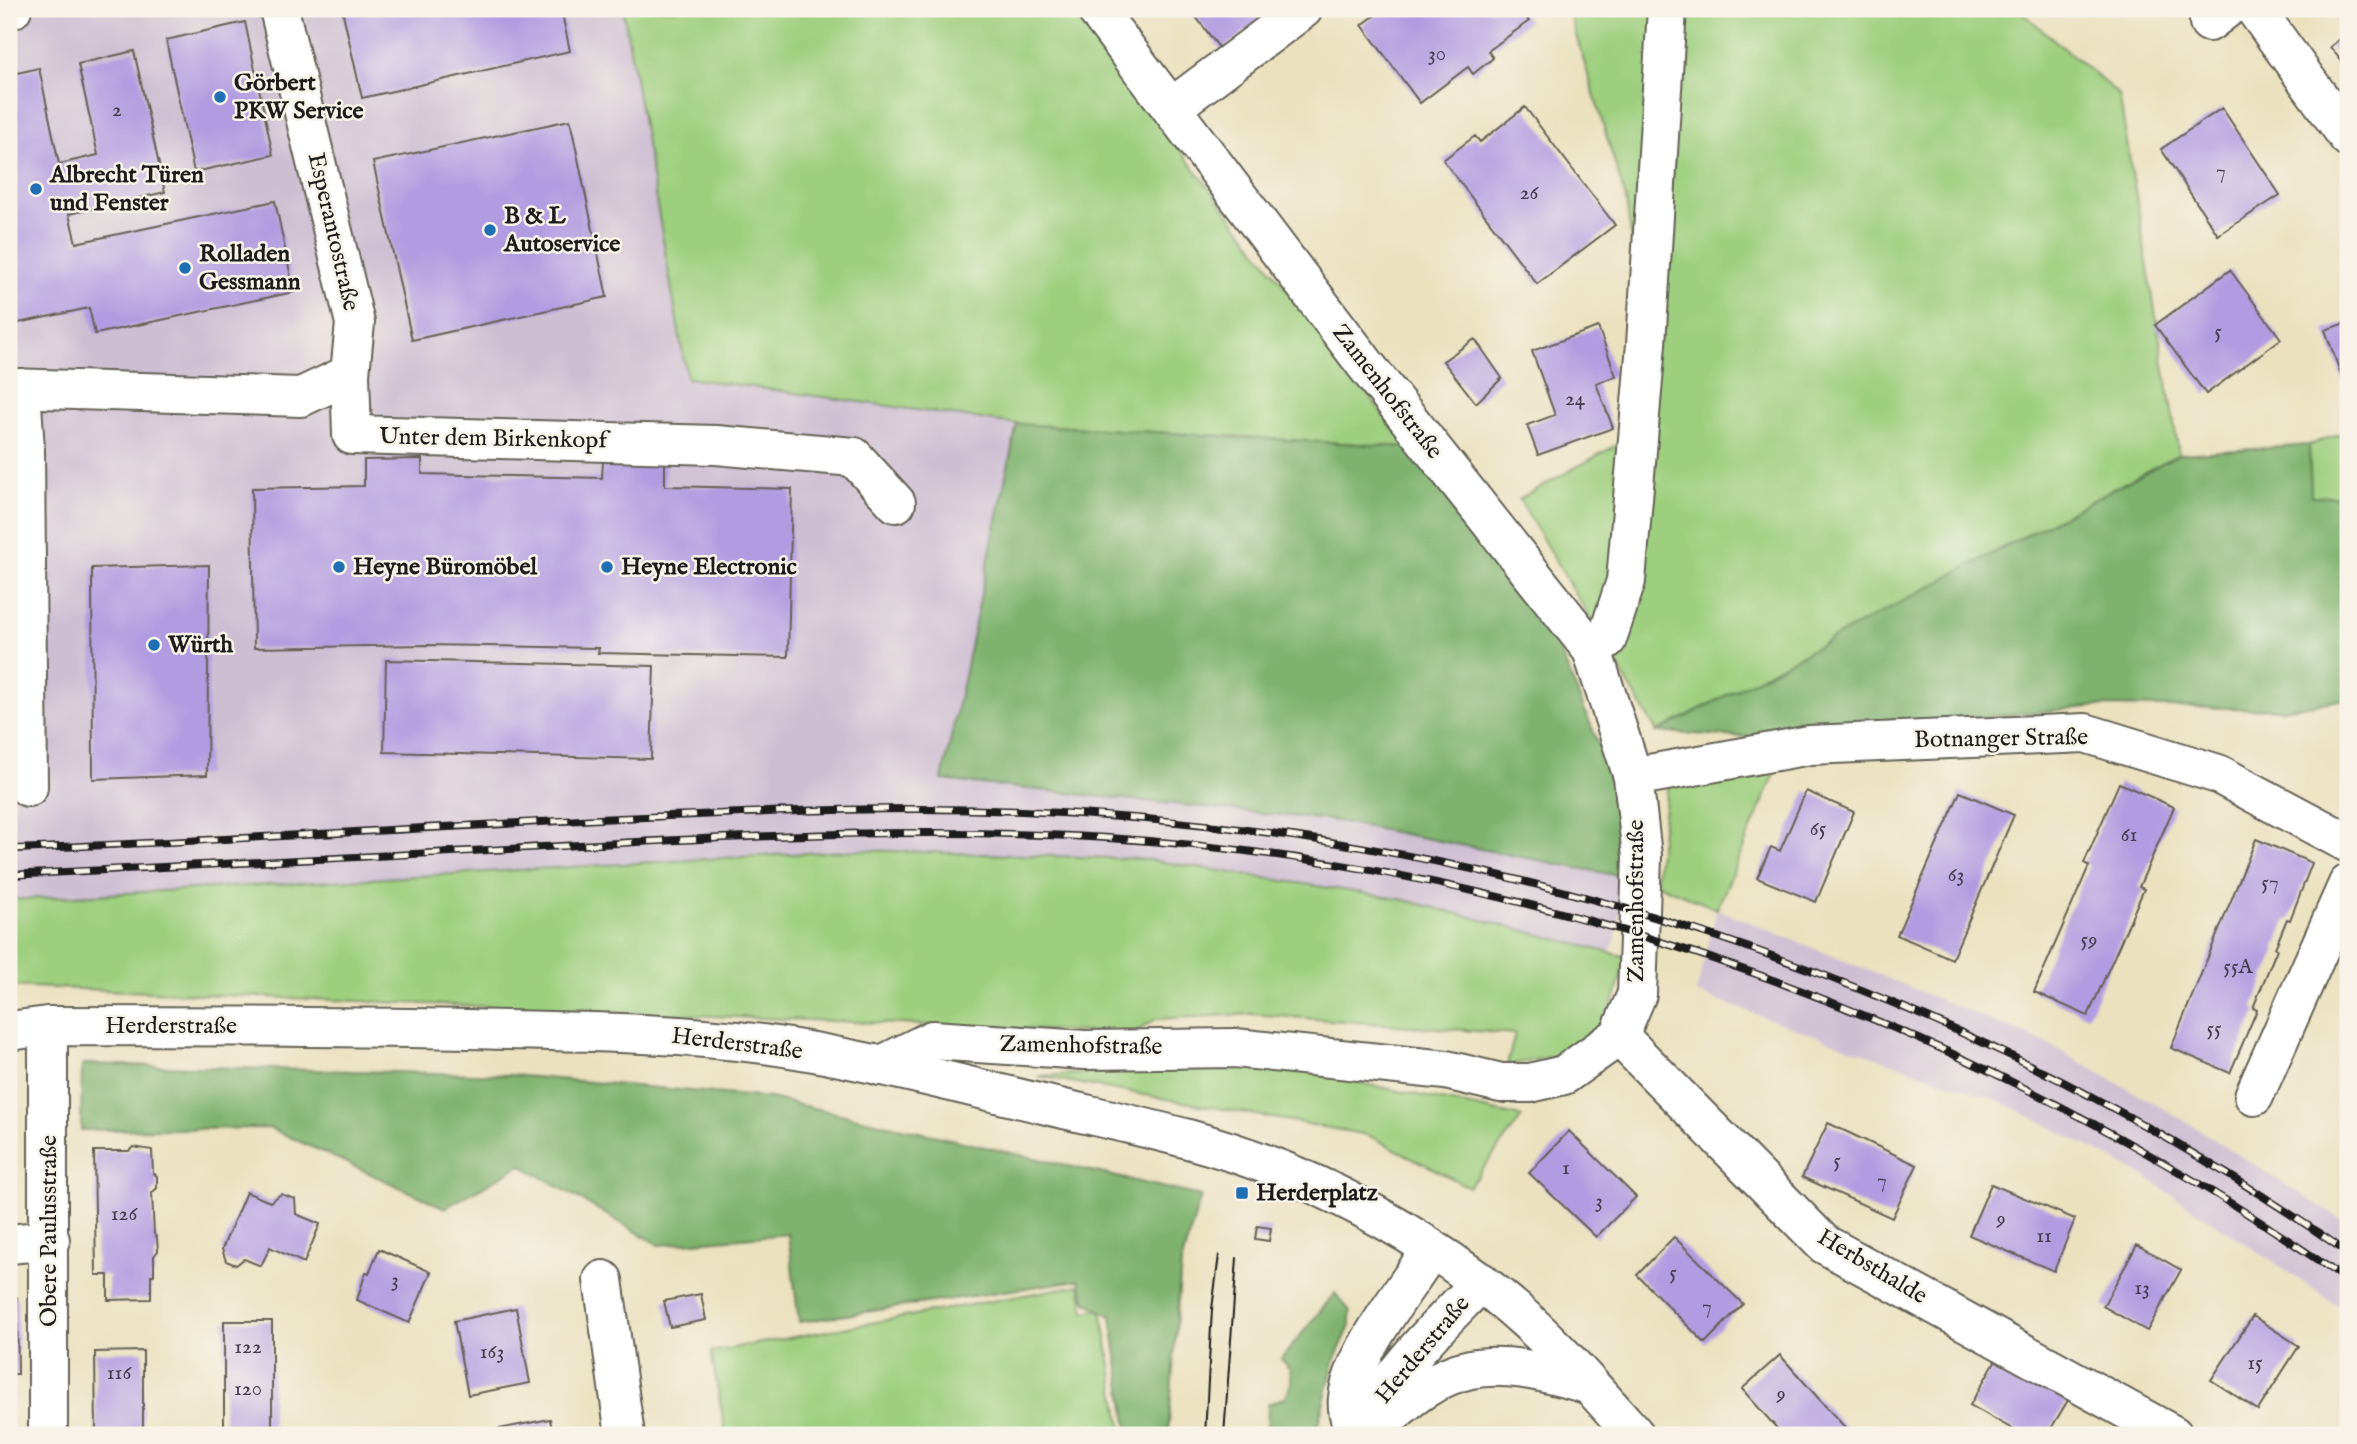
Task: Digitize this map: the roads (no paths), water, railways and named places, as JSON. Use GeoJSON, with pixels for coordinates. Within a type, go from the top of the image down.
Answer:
{"type":"FeatureCollection","features":[{"type":"Feature","properties":{"kind":"street","name":"Esperantostraße"},"geometry":{"type":"LineString","coordinates":[[279,9],[355,323],[350,374]]}},
{"type":"Feature","properties":{"kind":"street","name":"Zamenhofstraße"},"geometry":{"type":"LineString","coordinates":[[880,1066],[932,1040],[1085,1050],[1235,1048],[1446,1070],[1501,1083],[1530,1083],[1564,1075],[1619,1036],[1637,994],[1642,856],[1633,777],[1592,650],[1414,428],[1096,9]]}},
{"type":"Feature","properties":{"kind":"street"},"geometry":{"type":"LineString","coordinates":[[1171,108],[1303,9]]}},
{"type":"Feature","properties":{"kind":"street"},"geometry":{"type":"LineString","coordinates":[[1592,650],[1607,639],[1626,581],[1646,344],[1667,9]]}},
{"type":"Feature","properties":{"kind":"street"},"geometry":{"type":"LineString","coordinates":[[2255,9],[2348,137]]}},
{"type":"Feature","properties":{"kind":"street"},"geometry":{"type":"LineString","coordinates":[[28,787],[15,388],[301,397],[350,374]]}},
{"type":"Feature","properties":{"kind":"street","name":"Unter dem Birkenkopf"},"geometry":{"type":"LineString","coordinates":[[350,374],[352,435],[716,445],[854,457],[896,503]]}},
{"type":"Feature","properties":{"kind":"street","name":"Botnanger Straße"},"geometry":{"type":"LineString","coordinates":[[1633,777],[1810,745],[2085,733],[2218,775],[2348,843]]}},
{"type":"Feature","properties":{"kind":"street"},"geometry":{"type":"LineString","coordinates":[[2254,1096],[2348,884]]}},
{"type":"Feature","properties":{"kind":"street","name":"Herderstraße"},"geometry":{"type":"LineString","coordinates":[[9,1031],[48,1026],[397,1027],[646,1033],[764,1044],[880,1066],[1189,1139],[1328,1190],[1431,1249],[1481,1282],[1418,1350],[1377,1401],[1360,1435]]}},
{"type":"Feature","properties":{"kind":"street","name":"Obere Paulusstraße"},"geometry":{"type":"LineString","coordinates":[[48,1026],[48,1435]]}},
{"type":"Feature","properties":{"kind":"street","name":"Herbsthalde"},"geometry":{"type":"LineString","coordinates":[[1619,1036],[1824,1244],[2173,1435]]}},
{"type":"Feature","properties":{"kind":"street"},"geometry":{"type":"LineString","coordinates":[[9,1244],[50,1240]]}},
{"type":"Feature","properties":{"kind":"street","name":"Herderstraße"},"geometry":{"type":"LineString","coordinates":[[1354,1435],[1348,1398],[1363,1354],[1397,1297],[1431,1249]]}},
{"type":"Feature","properties":{"kind":"street"},"geometry":{"type":"LineString","coordinates":[[603,1280],[625,1435]]}},
{"type":"Feature","properties":{"kind":"street"},"geometry":{"type":"LineString","coordinates":[[1481,1282],[1590,1385],[1635,1435]]}},
{"type":"Feature","properties":{"kind":"street"},"geometry":{"type":"LineString","coordinates":[[1369,1435],[1394,1411],[1435,1380],[1458,1370],[1492,1365],[1528,1369],[1590,1385]]}},
{"type":"Feature","properties":{"kind":"tram line"},"geometry":{"type":"LineString","coordinates":[[1205,1435],[1212,1309],[1219,1255]]}},
{"type":"Feature","properties":{"kind":"tram line"},"geometry":{"type":"LineString","coordinates":[[1224,1435],[1237,1258]]}},
{"type":"Feature","properties":{"kind":"railway"},"geometry":{"type":"LineString","coordinates":[[9,849],[668,816],[933,809],[1022,811],[1200,824],[1375,850],[1547,887],[1716,937],[1882,998],[2042,1071],[2198,1156],[2348,1253]]}},
{"type":"Feature","properties":{"kind":"railway"},"geometry":{"type":"LineString","coordinates":[[9,875],[659,841],[958,833],[1108,838],[1273,855],[1437,883],[1599,924],[1758,975],[1914,1037],[2064,1109],[2209,1190],[2348,1281]]}},
{"type":"Feature","properties":{"kind":"place","name":"Görbert PKW Service"},"geometry":{"type":"Point","coordinates":[220,97]}},
{"type":"Feature","properties":{"kind":"place","name":"Albrecht Türen und Fenster"},"geometry":{"type":"Point","coordinates":[36,189]}},
{"type":"Feature","properties":{"kind":"place","name":"B & L Autoservice"},"geometry":{"type":"Point","coordinates":[490,230]}},
{"type":"Feature","properties":{"kind":"place","name":"Rolladen Gessmann"},"geometry":{"type":"Point","coordinates":[185,268]}},
{"type":"Feature","properties":{"kind":"place","name":"Heyne Büromöbel"},"geometry":{"type":"Point","coordinates":[339,567]}},
{"type":"Feature","properties":{"kind":"place","name":"Heyne Electronic"},"geometry":{"type":"Point","coordinates":[607,567]}},
{"type":"Feature","properties":{"kind":"place","name":"Würth"},"geometry":{"type":"Point","coordinates":[154,645]}},
{"type":"Feature","properties":{"kind":"place","name":"Herderplatz"},"geometry":{"type":"Point","coordinates":[1242,1193]}}]}
